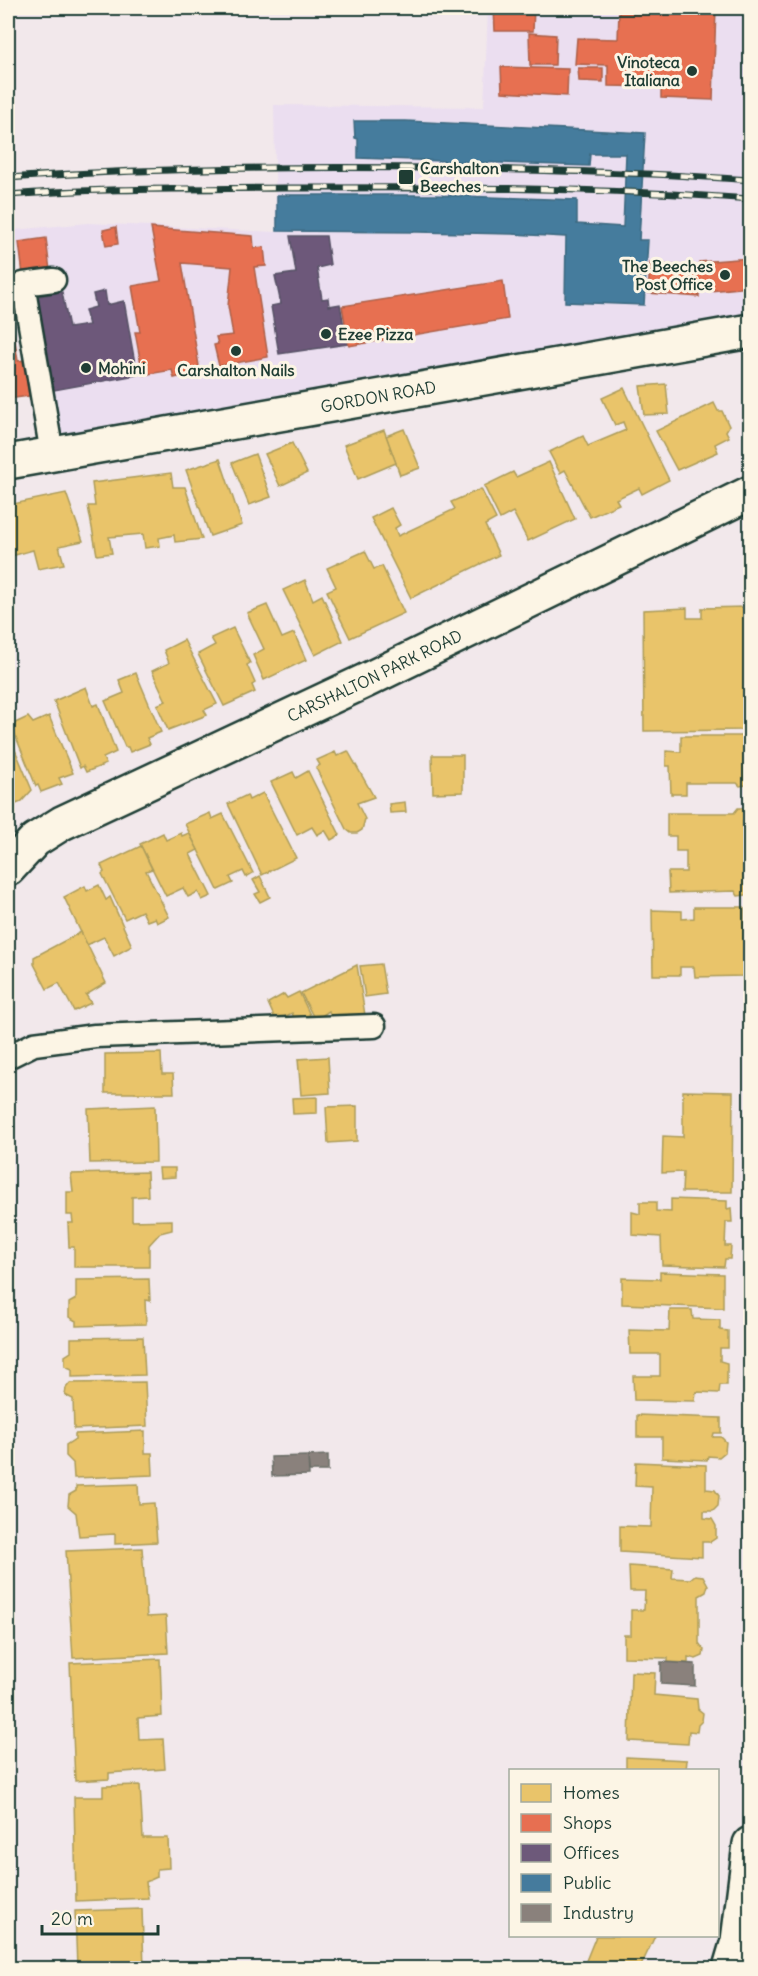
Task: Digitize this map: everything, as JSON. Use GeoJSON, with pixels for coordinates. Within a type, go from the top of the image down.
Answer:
{"type":"FeatureCollection","features":[{"type":"Feature","properties":{"kind":"street","name":"GORDON ROAD"},"geometry":{"type":"LineString","coordinates":[[8,462],[750,331]]}},
{"type":"Feature","properties":{"kind":"street","name":"CARSHALTON PARK ROAD"},"geometry":{"type":"LineString","coordinates":[[8,869],[36,840],[62,823],[365,681],[750,493]]}},
{"type":"Feature","properties":{"kind":"street"},"geometry":{"type":"LineString","coordinates":[[730,1968],[738,1941],[750,1844]]}},
{"type":"Feature","properties":{"kind":"lane"},"geometry":{"type":"LineString","coordinates":[[52,454],[23,284],[54,280]]}},
{"type":"Feature","properties":{"kind":"lane"},"geometry":{"type":"LineString","coordinates":[[8,1057],[34,1044],[95,1036],[374,1026]]}},
{"type":"Feature","properties":{"kind":"shaded area"},"geometry":{"type":"Polygon","coordinates":[[[488,8],[750,8],[750,321],[57,445],[14,230],[88,223],[276,232],[274,105],[484,107],[488,8]]]}},
{"type":"Feature","properties":{"kind":"building: Homes"},"geometry":{"type":"Polygon","coordinates":[[[666,384],[669,414],[644,415],[640,386],[666,384]]]}},
{"type":"Feature","properties":{"kind":"building: Homes"},"geometry":{"type":"Polygon","coordinates":[[[624,388],[669,480],[642,494],[639,488],[616,499],[619,504],[590,517],[565,470],[560,473],[549,452],[583,436],[588,446],[626,430],[623,422],[615,425],[602,398],[624,388]]]}},
{"type":"Feature","properties":{"kind":"building: Homes"},"geometry":{"type":"Polygon","coordinates":[[[714,403],[718,411],[722,411],[729,426],[726,431],[729,437],[715,444],[718,452],[677,470],[656,431],[714,403]]]}},
{"type":"Feature","properties":{"kind":"building: Homes"},"geometry":{"type":"Polygon","coordinates":[[[404,429],[420,468],[400,475],[386,436],[404,429]]]}},
{"type":"Feature","properties":{"kind":"building: Homes"},"geometry":{"type":"Polygon","coordinates":[[[384,430],[396,463],[358,479],[344,445],[384,430]]]}},
{"type":"Feature","properties":{"kind":"building: Homes"},"geometry":{"type":"Polygon","coordinates":[[[292,443],[307,473],[280,486],[265,454],[292,443]]]}},
{"type":"Feature","properties":{"kind":"building: Homes"},"geometry":{"type":"Polygon","coordinates":[[[255,454],[271,497],[249,505],[232,463],[255,454]]]}},
{"type":"Feature","properties":{"kind":"building: Homes"},"geometry":{"type":"Polygon","coordinates":[[[220,459],[242,525],[210,536],[186,470],[220,459]]]}},
{"type":"Feature","properties":{"kind":"building: Homes"},"geometry":{"type":"Polygon","coordinates":[[[549,462],[575,519],[528,541],[513,512],[500,519],[484,486],[513,472],[516,477],[549,462]]]}},
{"type":"Feature","properties":{"kind":"building: Homes"},"geometry":{"type":"Polygon","coordinates":[[[171,473],[173,487],[185,487],[202,539],[175,542],[174,535],[159,538],[160,546],[145,548],[143,534],[109,537],[112,553],[97,555],[88,506],[95,506],[92,483],[171,473]]]}},
{"type":"Feature","properties":{"kind":"building: Homes"},"geometry":{"type":"Polygon","coordinates":[[[481,489],[496,519],[485,525],[499,555],[411,598],[371,518],[391,508],[400,525],[395,528],[398,536],[455,509],[451,502],[481,489]]]}},
{"type":"Feature","properties":{"kind":"building: Homes"},"geometry":{"type":"Polygon","coordinates":[[[66,493],[83,541],[59,546],[64,564],[38,569],[33,550],[8,557],[8,505],[66,493]]]}},
{"type":"Feature","properties":{"kind":"building: Homes"},"geometry":{"type":"Polygon","coordinates":[[[365,551],[374,569],[382,566],[404,613],[350,638],[327,591],[336,587],[327,568],[365,551]]]}},
{"type":"Feature","properties":{"kind":"building: Homes"},"geometry":{"type":"Polygon","coordinates":[[[305,580],[313,600],[322,595],[343,641],[315,655],[283,590],[305,580]]]}},
{"type":"Feature","properties":{"kind":"building: Homes"},"geometry":{"type":"Polygon","coordinates":[[[267,605],[282,638],[294,633],[306,660],[264,680],[253,655],[264,649],[247,613],[267,605]]]}},
{"type":"Feature","properties":{"kind":"building: Homes"},"geometry":{"type":"Polygon","coordinates":[[[745,607],[748,730],[644,731],[643,610],[687,608],[687,618],[702,618],[702,608],[745,607]]]}},
{"type":"Feature","properties":{"kind":"building: Homes"},"geometry":{"type":"Polygon","coordinates":[[[233,628],[250,663],[247,665],[255,683],[252,685],[255,692],[224,706],[198,654],[215,645],[211,638],[233,628]]]}},
{"type":"Feature","properties":{"kind":"building: Homes"},"geometry":{"type":"Polygon","coordinates":[[[184,640],[217,704],[204,710],[207,715],[168,730],[157,705],[166,701],[152,671],[169,663],[164,650],[184,640]]]}},
{"type":"Feature","properties":{"kind":"building: Homes"},"geometry":{"type":"Polygon","coordinates":[[[136,673],[161,732],[147,738],[150,744],[130,752],[128,747],[125,747],[105,701],[124,693],[119,680],[136,673]]]}},
{"type":"Feature","properties":{"kind":"building: Homes"},"geometry":{"type":"Polygon","coordinates":[[[86,687],[93,706],[98,704],[116,752],[103,758],[106,764],[86,772],[83,766],[80,768],[54,701],[86,687]]]}},
{"type":"Feature","properties":{"kind":"building: Homes"},"geometry":{"type":"Polygon","coordinates":[[[49,716],[73,773],[59,778],[62,784],[41,792],[38,785],[36,786],[11,725],[28,717],[33,723],[49,716]]]}},
{"type":"Feature","properties":{"kind":"building: Homes"},"geometry":{"type":"Polygon","coordinates":[[[8,733],[32,790],[21,802],[9,807],[8,733]]]}},
{"type":"Feature","properties":{"kind":"building: Homes"},"geometry":{"type":"Polygon","coordinates":[[[681,736],[750,736],[747,771],[750,780],[746,785],[740,786],[737,783],[686,783],[686,794],[671,794],[670,766],[666,766],[666,751],[681,752],[681,736]]]}},
{"type":"Feature","properties":{"kind":"building: Homes"},"geometry":{"type":"Polygon","coordinates":[[[348,751],[374,797],[357,803],[365,819],[362,830],[357,833],[351,833],[346,829],[316,768],[320,765],[317,760],[335,752],[337,756],[348,751]]]}},
{"type":"Feature","properties":{"kind":"building: Homes"},"geometry":{"type":"Polygon","coordinates":[[[432,755],[463,755],[463,792],[433,793],[432,755]]]}},
{"type":"Feature","properties":{"kind":"building: Homes"},"geometry":{"type":"Polygon","coordinates":[[[308,771],[340,835],[331,840],[325,830],[317,835],[312,827],[297,835],[271,782],[293,772],[296,778],[308,771]]]}},
{"type":"Feature","properties":{"kind":"building: Homes"},"geometry":{"type":"Polygon","coordinates":[[[263,793],[296,858],[262,875],[228,804],[247,795],[249,800],[263,793]]]}},
{"type":"Feature","properties":{"kind":"building: Homes"},"geometry":{"type":"Polygon","coordinates":[[[405,802],[406,812],[390,813],[389,804],[405,802]]]}},
{"type":"Feature","properties":{"kind":"building: Homes"},"geometry":{"type":"Polygon","coordinates":[[[738,808],[748,811],[747,820],[743,821],[745,879],[750,884],[750,890],[746,895],[738,896],[735,891],[669,893],[668,872],[686,872],[686,851],[676,851],[676,836],[667,836],[667,813],[734,813],[738,808]]]}},
{"type":"Feature","properties":{"kind":"building: Homes"},"geometry":{"type":"Polygon","coordinates":[[[210,813],[212,819],[223,814],[253,873],[246,877],[243,871],[230,877],[233,883],[218,890],[185,824],[210,813]]]}},
{"type":"Feature","properties":{"kind":"building: Homes"},"geometry":{"type":"Polygon","coordinates":[[[163,833],[166,840],[181,833],[182,836],[189,833],[198,850],[190,854],[211,896],[202,900],[198,892],[188,897],[183,888],[166,896],[140,844],[163,833]]]}},
{"type":"Feature","properties":{"kind":"building: Homes"},"geometry":{"type":"Polygon","coordinates":[[[141,846],[152,869],[146,871],[169,917],[157,923],[155,918],[147,921],[142,911],[125,919],[102,874],[104,872],[101,865],[141,846]]]}},
{"type":"Feature","properties":{"kind":"building: Homes"},"geometry":{"type":"Polygon","coordinates":[[[260,876],[270,897],[260,902],[255,894],[260,892],[253,880],[260,876]]]}},
{"type":"Feature","properties":{"kind":"building: Homes"},"geometry":{"type":"Polygon","coordinates":[[[99,885],[106,900],[110,897],[132,946],[114,956],[104,937],[87,945],[64,897],[85,886],[87,891],[99,885]]]}},
{"type":"Feature","properties":{"kind":"building: Homes"},"geometry":{"type":"Polygon","coordinates":[[[694,907],[744,907],[744,976],[695,977],[694,967],[680,967],[680,975],[653,975],[652,910],[682,911],[682,919],[694,918],[694,907]]]}},
{"type":"Feature","properties":{"kind":"building: Homes"},"geometry":{"type":"Polygon","coordinates":[[[81,932],[106,983],[86,995],[91,1003],[74,1011],[59,983],[47,989],[34,964],[34,957],[81,932]]]}},
{"type":"Feature","properties":{"kind":"building: Homes"},"geometry":{"type":"Polygon","coordinates":[[[381,964],[386,994],[365,997],[360,966],[381,964]]]}},
{"type":"Feature","properties":{"kind":"building: Homes"},"geometry":{"type":"Polygon","coordinates":[[[357,965],[365,1015],[331,1017],[329,1011],[315,1020],[301,993],[357,965]]]}},
{"type":"Feature","properties":{"kind":"building: Homes"},"geometry":{"type":"Polygon","coordinates":[[[299,992],[310,1015],[296,1022],[292,1013],[276,1021],[268,1003],[284,994],[287,998],[299,992]]]}},
{"type":"Feature","properties":{"kind":"building: Homes"},"geometry":{"type":"Polygon","coordinates":[[[161,1053],[162,1074],[173,1074],[174,1093],[105,1093],[105,1054],[161,1053]]]}},
{"type":"Feature","properties":{"kind":"building: Homes"},"geometry":{"type":"Polygon","coordinates":[[[328,1057],[330,1093],[301,1095],[298,1059],[328,1057]]]}},
{"type":"Feature","properties":{"kind":"building: Homes"},"geometry":{"type":"Polygon","coordinates":[[[683,1091],[733,1092],[732,1192],[682,1192],[683,1172],[662,1173],[663,1136],[683,1137],[683,1091]]]}},
{"type":"Feature","properties":{"kind":"building: Homes"},"geometry":{"type":"Polygon","coordinates":[[[317,1097],[317,1113],[293,1114],[292,1098],[317,1097]]]}},
{"type":"Feature","properties":{"kind":"building: Homes"},"geometry":{"type":"Polygon","coordinates":[[[155,1106],[156,1162],[90,1163],[88,1109],[155,1106]]]}},
{"type":"Feature","properties":{"kind":"building: Homes"},"geometry":{"type":"Polygon","coordinates":[[[357,1106],[357,1141],[328,1143],[326,1107],[357,1106]]]}},
{"type":"Feature","properties":{"kind":"building: Homes"},"geometry":{"type":"Polygon","coordinates":[[[159,1168],[175,1168],[175,1177],[160,1178],[159,1168]]]}},
{"type":"Feature","properties":{"kind":"building: Homes"},"geometry":{"type":"Polygon","coordinates":[[[147,1172],[148,1196],[132,1197],[132,1221],[172,1220],[172,1230],[160,1233],[149,1245],[149,1267],[74,1267],[74,1247],[69,1247],[68,1223],[73,1223],[72,1215],[67,1215],[67,1192],[73,1192],[71,1174],[147,1172]]]}},
{"type":"Feature","properties":{"kind":"building: Homes"},"geometry":{"type":"Polygon","coordinates":[[[671,1199],[727,1201],[727,1209],[731,1208],[732,1222],[726,1222],[725,1246],[731,1246],[730,1259],[725,1259],[724,1267],[662,1265],[661,1237],[632,1235],[632,1212],[640,1214],[640,1202],[656,1202],[656,1211],[671,1212],[671,1199]]]}},
{"type":"Feature","properties":{"kind":"building: Homes"},"geometry":{"type":"Polygon","coordinates":[[[660,1272],[723,1274],[723,1308],[622,1304],[622,1278],[660,1279],[660,1272]]]}},
{"type":"Feature","properties":{"kind":"building: Homes"},"geometry":{"type":"Polygon","coordinates":[[[149,1279],[150,1301],[145,1300],[146,1324],[76,1326],[76,1321],[69,1317],[69,1303],[76,1299],[76,1280],[149,1279]]]}},
{"type":"Feature","properties":{"kind":"building: Homes"},"geometry":{"type":"Polygon","coordinates":[[[670,1310],[692,1310],[693,1319],[720,1320],[720,1330],[728,1331],[728,1348],[720,1348],[720,1361],[727,1363],[727,1385],[720,1385],[719,1393],[696,1392],[695,1401],[634,1400],[633,1376],[660,1376],[660,1354],[630,1354],[629,1330],[669,1331],[670,1310]]]}},
{"type":"Feature","properties":{"kind":"building: Homes"},"geometry":{"type":"Polygon","coordinates":[[[143,1337],[145,1375],[72,1377],[72,1369],[65,1366],[65,1356],[71,1352],[71,1338],[143,1337]]]}},
{"type":"Feature","properties":{"kind":"building: Homes"},"geometry":{"type":"Polygon","coordinates":[[[145,1382],[147,1426],[74,1429],[73,1399],[65,1395],[70,1383],[145,1382]]]}},
{"type":"Feature","properties":{"kind":"building: Homes"},"geometry":{"type":"Polygon","coordinates":[[[637,1415],[721,1418],[721,1433],[714,1433],[713,1437],[721,1437],[726,1442],[725,1452],[719,1457],[708,1456],[707,1460],[662,1458],[662,1437],[637,1437],[637,1415]]]}},
{"type":"Feature","properties":{"kind":"building: Homes"},"geometry":{"type":"Polygon","coordinates":[[[145,1431],[145,1453],[152,1453],[153,1475],[74,1478],[73,1463],[66,1456],[66,1445],[75,1439],[75,1434],[145,1431]]]}},
{"type":"Feature","properties":{"kind":"building: Homes"},"geometry":{"type":"Polygon","coordinates":[[[636,1462],[706,1465],[706,1489],[715,1490],[719,1496],[718,1506],[713,1511],[704,1511],[704,1518],[712,1519],[716,1526],[716,1538],[710,1542],[702,1542],[702,1557],[620,1552],[620,1526],[651,1527],[652,1487],[635,1486],[636,1462]]]}},
{"type":"Feature","properties":{"kind":"building: Homes"},"geometry":{"type":"Polygon","coordinates":[[[138,1484],[139,1504],[154,1503],[157,1542],[115,1544],[115,1534],[79,1536],[76,1513],[68,1506],[69,1495],[76,1491],[76,1486],[138,1484]]]}},
{"type":"Feature","properties":{"kind":"building: Homes"},"geometry":{"type":"Polygon","coordinates":[[[142,1548],[147,1617],[166,1616],[168,1653],[73,1658],[66,1551],[142,1548]]]}},
{"type":"Feature","properties":{"kind":"building: Homes"},"geometry":{"type":"Polygon","coordinates":[[[629,1566],[673,1569],[672,1578],[690,1579],[695,1575],[703,1576],[708,1585],[706,1592],[699,1596],[699,1643],[704,1650],[703,1656],[696,1659],[688,1657],[688,1663],[668,1662],[668,1658],[624,1657],[624,1635],[631,1635],[631,1610],[644,1610],[645,1591],[630,1591],[629,1566]]]}},
{"type":"Feature","properties":{"kind":"building: Homes"},"geometry":{"type":"Polygon","coordinates":[[[160,1659],[162,1716],[138,1718],[139,1740],[163,1739],[165,1769],[109,1773],[109,1779],[75,1781],[70,1663],[160,1659]]]}},
{"type":"Feature","properties":{"kind":"building: Homes"},"geometry":{"type":"Polygon","coordinates":[[[631,1672],[655,1673],[654,1695],[697,1699],[698,1709],[703,1713],[702,1721],[698,1725],[697,1732],[689,1731],[688,1744],[629,1741],[631,1672]]]}},
{"type":"Feature","properties":{"kind":"building: Homes"},"geometry":{"type":"Polygon","coordinates":[[[626,1757],[687,1760],[686,1769],[626,1769],[626,1757]]]}},
{"type":"Feature","properties":{"kind":"building: Homes"},"geometry":{"type":"Polygon","coordinates":[[[140,1785],[143,1838],[168,1838],[169,1868],[157,1869],[157,1877],[146,1882],[148,1898],[76,1901],[74,1797],[103,1797],[103,1786],[140,1785]]]}},
{"type":"Feature","properties":{"kind":"building: Homes"},"geometry":{"type":"Polygon","coordinates":[[[142,1909],[144,1968],[77,1968],[75,1911],[142,1909]]]}},
{"type":"Feature","properties":{"kind":"building: Homes"},"geometry":{"type":"Polygon","coordinates":[[[596,1937],[655,1937],[640,1968],[583,1968],[596,1937]]]}},
{"type":"Feature","properties":{"kind":"building: Shops"},"geometry":{"type":"Polygon","coordinates":[[[494,8],[534,8],[533,31],[495,31],[494,8]]]}},
{"type":"Feature","properties":{"kind":"building: Shops"},"geometry":{"type":"Polygon","coordinates":[[[644,8],[716,8],[713,100],[661,98],[661,87],[608,86],[608,65],[575,64],[577,38],[618,39],[619,11],[644,12],[644,8]]]}},
{"type":"Feature","properties":{"kind":"building: Shops"},"geometry":{"type":"Polygon","coordinates":[[[529,33],[556,35],[555,65],[530,65],[529,33]]]}},
{"type":"Feature","properties":{"kind":"building: Shops"},"geometry":{"type":"Polygon","coordinates":[[[501,67],[568,69],[567,96],[502,92],[501,67]]]}},
{"type":"Feature","properties":{"kind":"building: Shops"},"geometry":{"type":"Polygon","coordinates":[[[578,68],[603,68],[603,82],[579,81],[578,68]]]}},
{"type":"Feature","properties":{"kind":"building: Shops"},"geometry":{"type":"Polygon","coordinates":[[[116,227],[118,244],[106,246],[103,230],[116,227]]]}},
{"type":"Feature","properties":{"kind":"building: Shops"},"geometry":{"type":"Polygon","coordinates":[[[151,228],[253,236],[254,248],[264,247],[266,266],[254,267],[268,357],[219,366],[214,345],[218,344],[216,337],[233,335],[228,306],[232,267],[182,263],[200,372],[174,378],[172,370],[143,375],[135,332],[140,332],[132,286],[161,281],[151,228]]]}},
{"type":"Feature","properties":{"kind":"building: Shops"},"geometry":{"type":"Polygon","coordinates":[[[9,231],[13,256],[8,256],[9,231]]]}},
{"type":"Feature","properties":{"kind":"building: Shops"},"geometry":{"type":"Polygon","coordinates":[[[46,238],[50,271],[23,275],[19,242],[46,238]]]}},
{"type":"Feature","properties":{"kind":"building: Shops"},"geometry":{"type":"Polygon","coordinates":[[[750,258],[750,287],[699,292],[699,297],[648,293],[650,263],[699,268],[699,262],[750,258]]]}},
{"type":"Feature","properties":{"kind":"building: Shops"},"geometry":{"type":"Polygon","coordinates":[[[503,281],[508,319],[349,346],[342,306],[503,281]]]}},
{"type":"Feature","properties":{"kind":"building: Shops"},"geometry":{"type":"Polygon","coordinates":[[[11,316],[18,361],[24,360],[29,396],[8,399],[8,317],[11,316]]]}},
{"type":"Feature","properties":{"kind":"building: Offices"},"geometry":{"type":"Polygon","coordinates":[[[290,236],[326,236],[330,265],[317,268],[322,299],[328,298],[329,306],[340,304],[347,344],[279,354],[271,306],[281,304],[275,276],[296,273],[290,236]]]}},
{"type":"Feature","properties":{"kind":"building: Offices"},"geometry":{"type":"Polygon","coordinates":[[[105,291],[107,305],[124,301],[137,375],[49,391],[34,310],[39,296],[62,292],[69,328],[89,325],[85,310],[96,307],[93,294],[105,291]]]}},
{"type":"Feature","properties":{"kind":"building: Public","name":"Carshalton Beeches"},"geometry":{"type":"Polygon","coordinates":[[[354,121],[406,121],[645,133],[639,240],[648,240],[644,305],[565,302],[566,237],[418,232],[277,231],[277,195],[434,195],[577,200],[577,224],[623,227],[626,154],[590,154],[589,166],[358,158],[358,139],[355,138],[354,121]]]}},
{"type":"Feature","properties":{"kind":"building: Industry"},"geometry":{"type":"Polygon","coordinates":[[[328,1455],[328,1471],[309,1471],[308,1456],[328,1455]]]}},
{"type":"Feature","properties":{"kind":"building: Industry"},"geometry":{"type":"Polygon","coordinates":[[[308,1456],[309,1475],[272,1476],[271,1457],[308,1456]]]}},
{"type":"Feature","properties":{"kind":"building: Industry"},"geometry":{"type":"Polygon","coordinates":[[[661,1662],[695,1664],[695,1686],[661,1684],[661,1662]]]}},
{"type":"Feature","properties":{"kind":"railway"},"geometry":{"type":"LineString","coordinates":[[8,178],[243,168],[361,168],[581,172],[750,180]]}},
{"type":"Feature","properties":{"kind":"railway"},"geometry":{"type":"LineString","coordinates":[[8,195],[146,189],[459,188],[634,192],[750,199]]}},
{"type":"Feature","properties":{"kind":"place","name":"Vinoteca Italiana"},"geometry":{"type":"Point","coordinates":[692,71]}},
{"type":"Feature","properties":{"kind":"place","name":"Carshalton Beeches"},"geometry":{"type":"Point","coordinates":[406,177]}},
{"type":"Feature","properties":{"kind":"place","name":"The Beeches Post Office"},"geometry":{"type":"Point","coordinates":[725,275]}},
{"type":"Feature","properties":{"kind":"place","name":"Ezee Pizza"},"geometry":{"type":"Point","coordinates":[326,334]}},
{"type":"Feature","properties":{"kind":"place","name":"Carshalton Nails"},"geometry":{"type":"Point","coordinates":[236,351]}},
{"type":"Feature","properties":{"kind":"place","name":"Mohini"},"geometry":{"type":"Point","coordinates":[86,368]}}]}
